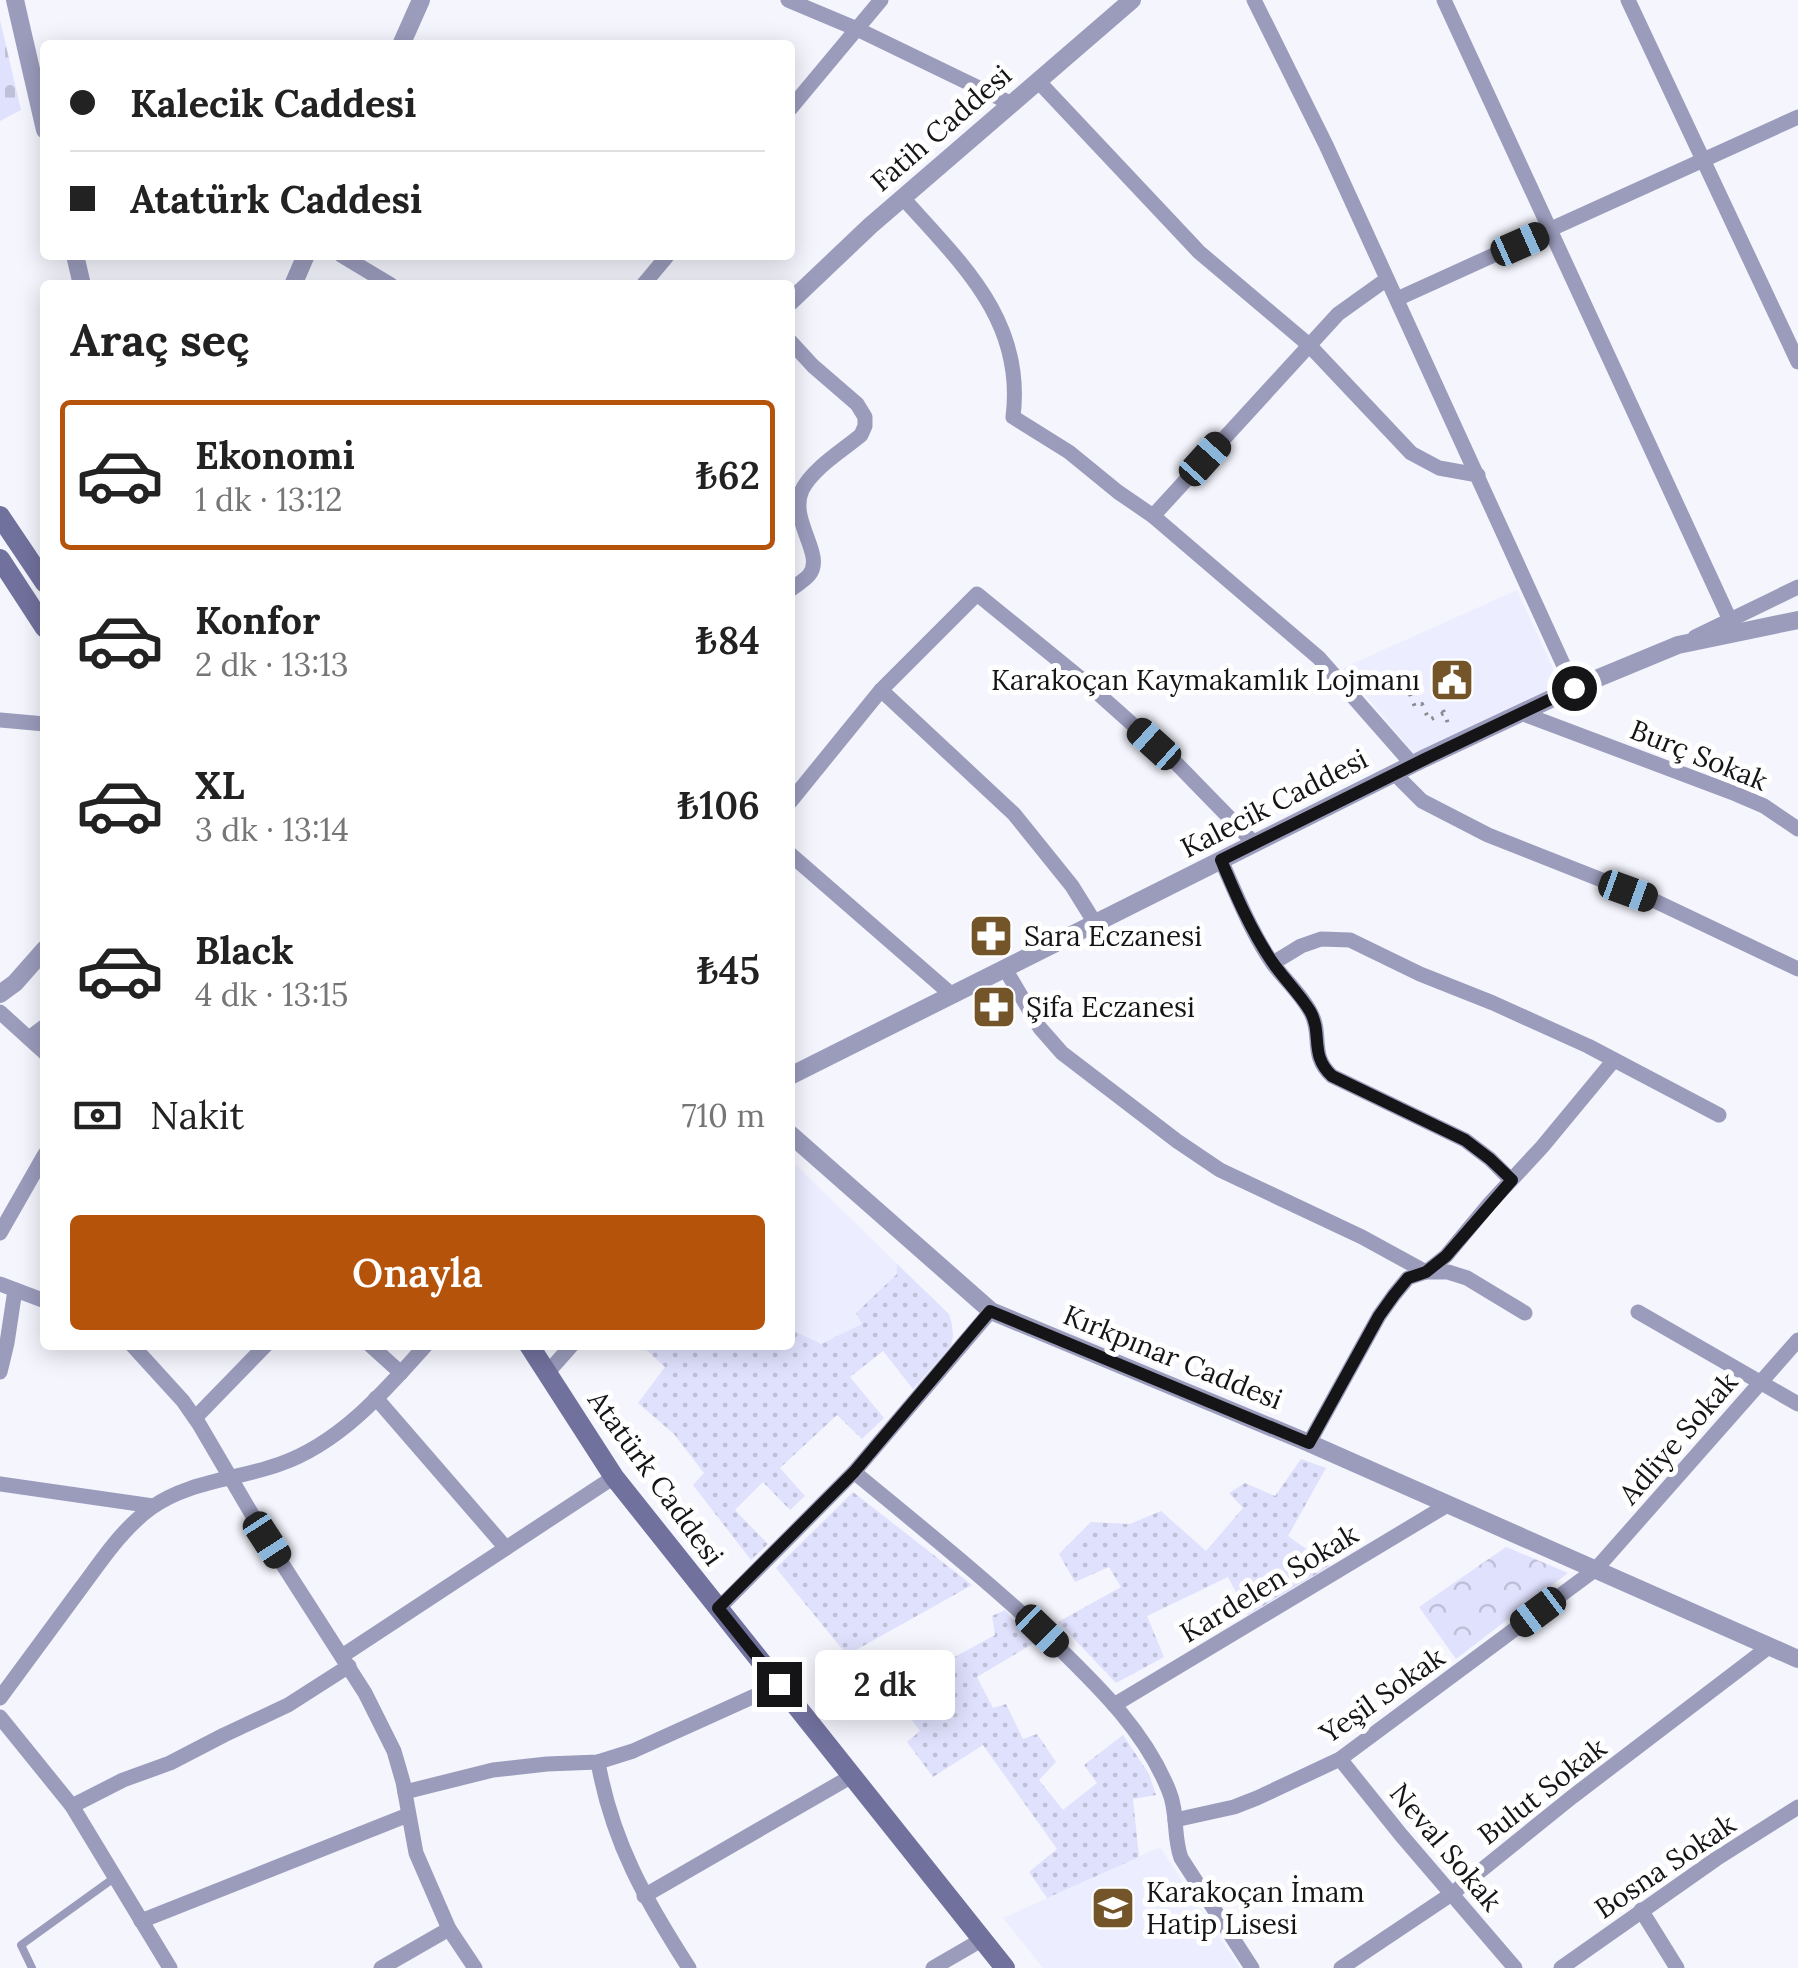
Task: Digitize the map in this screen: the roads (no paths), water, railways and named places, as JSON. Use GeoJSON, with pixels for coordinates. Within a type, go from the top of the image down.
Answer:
{"type":"FeatureCollection","features":[{"type":"Feature","properties":{"kind":"main road"},"geometry":{"type":"LineString","coordinates":[[0,516],[40,576]]}},
{"type":"Feature","properties":{"kind":"main road"},"geometry":{"type":"LineString","coordinates":[[0,559],[40,620]]}},
{"type":"Feature","properties":{"kind":"main road","name":"Atatürk Caddesi"},"geometry":{"type":"LineString","coordinates":[[533,1350],[614,1477],[1008,1968]]}},
{"type":"Feature","properties":{"kind":"street"},"geometry":{"type":"LineString","coordinates":[[15,0],[40,108]]}},
{"type":"Feature","properties":{"kind":"street"},"geometry":{"type":"LineString","coordinates":[[403,40],[421,0]]}},
{"type":"Feature","properties":{"kind":"street"},"geometry":{"type":"LineString","coordinates":[[788,0],[1012,104]]}},
{"type":"Feature","properties":{"kind":"street"},"geometry":{"type":"LineString","coordinates":[[795,103],[881,0]]}},
{"type":"Feature","properties":{"kind":"street","name":"Fatih Caddesi"},"geometry":{"type":"LineString","coordinates":[[795,297],[903,198],[1132,0]]}},
{"type":"Feature","properties":{"kind":"street"},"geometry":{"type":"LineString","coordinates":[[1254,0],[1326,145],[1574,688]]}},
{"type":"Feature","properties":{"kind":"street"},"geometry":{"type":"LineString","coordinates":[[1444,0],[1730,620]]}},
{"type":"Feature","properties":{"kind":"street"},"geometry":{"type":"LineString","coordinates":[[1628,0],[1798,362]]}},
{"type":"Feature","properties":{"kind":"street"},"geometry":{"type":"LineString","coordinates":[[1038,81],[1199,252],[1309,345],[1412,453],[1439,468],[1478,475]]}},
{"type":"Feature","properties":{"kind":"street"},"geometry":{"type":"LineString","coordinates":[[1397,299],[1798,117]]}},
{"type":"Feature","properties":{"kind":"street"},"geometry":{"type":"LineString","coordinates":[[903,198],[977,283],[999,322],[1012,360],[1016,393],[1013,417],[1069,452],[1153,516],[1319,658],[1413,765]]}},
{"type":"Feature","properties":{"kind":"street"},"geometry":{"type":"LineString","coordinates":[[349,260],[383,280]]}},
{"type":"Feature","properties":{"kind":"street"},"geometry":{"type":"LineString","coordinates":[[647,280],[664,260]]}},
{"type":"Feature","properties":{"kind":"street"},"geometry":{"type":"LineString","coordinates":[[1153,516],[1338,314],[1388,279]]}},
{"type":"Feature","properties":{"kind":"street"},"geometry":{"type":"LineString","coordinates":[[795,346],[857,404],[864,426],[861,435],[810,478],[800,494],[800,522],[814,554],[810,574],[795,586]]}},
{"type":"Feature","properties":{"kind":"street"},"geometry":{"type":"LineString","coordinates":[[1678,645],[1798,586]]}},
{"type":"Feature","properties":{"kind":"street"},"geometry":{"type":"LineString","coordinates":[[795,796],[881,690],[976,594],[1098,692],[1177,764],[1255,844]]}},
{"type":"Feature","properties":{"kind":"street","name":"Kalecik Caddesi"},"geometry":{"type":"LineString","coordinates":[[795,1074],[1574,688],[1678,645],[1798,620]]}},
{"type":"Feature","properties":{"kind":"street"},"geometry":{"type":"LineString","coordinates":[[881,690],[1014,814],[1072,886],[1095,923]]}},
{"type":"Feature","properties":{"kind":"street","name":"Burç Sokak"},"geometry":{"type":"LineString","coordinates":[[1522,713],[1736,794],[1798,828]]}},
{"type":"Feature","properties":{"kind":"street"},"geometry":{"type":"LineString","coordinates":[[0,720],[40,724]]}},
{"type":"Feature","properties":{"kind":"street"},"geometry":{"type":"LineString","coordinates":[[1395,774],[1422,801],[1488,835],[1655,900],[1798,969]]}},
{"type":"Feature","properties":{"kind":"street"},"geometry":{"type":"LineString","coordinates":[[795,858],[952,995]]}},
{"type":"Feature","properties":{"kind":"street"},"geometry":{"type":"LineString","coordinates":[[1221,860],[1247,920],[1272,962],[1311,1012],[1322,1068],[1465,1140],[1512,1180]]}},
{"type":"Feature","properties":{"kind":"street"},"geometry":{"type":"LineString","coordinates":[[1272,962],[1321,939],[1350,940],[1614,1060],[1718,1116]]}},
{"type":"Feature","properties":{"kind":"street"},"geometry":{"type":"LineString","coordinates":[[0,994],[40,954]]}},
{"type":"Feature","properties":{"kind":"street"},"geometry":{"type":"LineString","coordinates":[[1005,968],[1040,1028],[1062,1053],[1177,1141],[1220,1170],[1426,1272]]}},
{"type":"Feature","properties":{"kind":"street"},"geometry":{"type":"LineString","coordinates":[[0,1012],[40,1048]]}},
{"type":"Feature","properties":{"kind":"street"},"geometry":{"type":"LineString","coordinates":[[29,1038],[40,1030]]}},
{"type":"Feature","properties":{"kind":"street"},"geometry":{"type":"LineString","coordinates":[[1426,1272],[1446,1256],[1614,1060]]}},
{"type":"Feature","properties":{"kind":"street","name":"Kırkpınar Caddesi"},"geometry":{"type":"LineString","coordinates":[[795,1138],[990,1311],[1309,1443],[1798,1659]]}},
{"type":"Feature","properties":{"kind":"street"},"geometry":{"type":"LineString","coordinates":[[0,1233],[40,1163]]}},
{"type":"Feature","properties":{"kind":"street"},"geometry":{"type":"LineString","coordinates":[[1309,1443],[1379,1316],[1408,1278],[1426,1272],[1448,1272],[1466,1278],[1525,1313]]}},
{"type":"Feature","properties":{"kind":"street"},"geometry":{"type":"LineString","coordinates":[[0,1372],[8,1287],[40,1300]]}},
{"type":"Feature","properties":{"kind":"street"},"geometry":{"type":"LineString","coordinates":[[718,1608],[854,1472],[990,1311]]}},
{"type":"Feature","properties":{"kind":"street"},"geometry":{"type":"LineString","coordinates":[[1638,1312],[1798,1404]]}},
{"type":"Feature","properties":{"kind":"street","name":"Adliye Sokak"},"geometry":{"type":"LineString","coordinates":[[1596,1569],[1798,1340]]}},
{"type":"Feature","properties":{"kind":"street"},"geometry":{"type":"LineString","coordinates":[[143,1350],[195,1418],[388,1738],[405,1792],[416,1852],[449,1929],[475,1968]]}},
{"type":"Feature","properties":{"kind":"street"},"geometry":{"type":"LineString","coordinates":[[195,1418],[261,1350]]}},
{"type":"Feature","properties":{"kind":"street"},"geometry":{"type":"LineString","coordinates":[[376,1350],[401,1373]]}},
{"type":"Feature","properties":{"kind":"street"},"geometry":{"type":"LineString","coordinates":[[0,1698],[112,1546],[153,1506],[180,1493],[281,1464],[312,1450],[352,1420],[422,1350]]}},
{"type":"Feature","properties":{"kind":"street"},"geometry":{"type":"LineString","coordinates":[[548,1372],[568,1350]]}},
{"type":"Feature","properties":{"kind":"street"},"geometry":{"type":"LineString","coordinates":[[376,1398],[506,1548]]}},
{"type":"Feature","properties":{"kind":"street"},"geometry":{"type":"LineString","coordinates":[[854,1472],[1007,1598],[1136,1732],[1174,1802],[1181,1858],[1252,1968]]}},
{"type":"Feature","properties":{"kind":"street"},"geometry":{"type":"LineString","coordinates":[[72,1806],[288,1705],[506,1548],[614,1477]]}},
{"type":"Feature","properties":{"kind":"street"},"geometry":{"type":"LineString","coordinates":[[0,1484],[153,1506]]}},
{"type":"Feature","properties":{"kind":"street","name":"Kardelen Sokak"},"geometry":{"type":"LineString","coordinates":[[1114,1705],[1449,1504]]}},
{"type":"Feature","properties":{"kind":"street","name":"Yeşil Sokak"},"geometry":{"type":"LineString","coordinates":[[1176,1820],[1234,1807],[1340,1759],[1596,1569]]}},
{"type":"Feature","properties":{"kind":"street","name":"Bulut Sokak"},"geometry":{"type":"LineString","coordinates":[[1341,1968],[1453,1894],[1572,1797],[1770,1646]]}},
{"type":"Feature","properties":{"kind":"street"},"geometry":{"type":"LineString","coordinates":[[405,1792],[494,1770],[598,1762],[632,1751],[779,1684]]}},
{"type":"Feature","properties":{"kind":"street"},"geometry":{"type":"LineString","coordinates":[[0,1716],[72,1806],[170,1968]]}},
{"type":"Feature","properties":{"kind":"street","name":"Neval Sokak"},"geometry":{"type":"LineString","coordinates":[[1340,1759],[1515,1968]]}},
{"type":"Feature","properties":{"kind":"street"},"geometry":{"type":"LineString","coordinates":[[598,1762],[604,1795],[625,1855],[644,1896],[690,1968]]}},
{"type":"Feature","properties":{"kind":"street"},"geometry":{"type":"LineString","coordinates":[[644,1896],[852,1776]]}},
{"type":"Feature","properties":{"kind":"street","name":"Bosna Sokak"},"geometry":{"type":"LineString","coordinates":[[1561,1968],[1641,1910],[1798,1807]]}},
{"type":"Feature","properties":{"kind":"street"},"geometry":{"type":"LineString","coordinates":[[140,1920],[408,1815]]}},
{"type":"Feature","properties":{"kind":"street"},"geometry":{"type":"LineString","coordinates":[[1641,1910],[1678,1968]]}},
{"type":"Feature","properties":{"kind":"street"},"geometry":{"type":"LineString","coordinates":[[381,1968],[449,1929]]}},
{"type":"Feature","properties":{"kind":"street"},"geometry":{"type":"LineString","coordinates":[[933,1968],[983,1939]]}},
{"type":"Feature","properties":{"kind":"lane"},"geometry":{"type":"LineString","coordinates":[[32,1968],[21,1945],[114,1878]]}},
{"type":"Feature","properties":{"kind":"place","name":"Karakoçan Kaymakamlık Lojmanı"},"geometry":{"type":"Point","coordinates":[1452,680]}},
{"type":"Feature","properties":{"kind":"place","name":"Sara Eczanesi"},"geometry":{"type":"Point","coordinates":[991,936]}},
{"type":"Feature","properties":{"kind":"place","name":"Şifa Eczanesi"},"geometry":{"type":"Point","coordinates":[994,1007]}},
{"type":"Feature","properties":{"kind":"place","name":"Karakoçan İmam Hatip Lisesi"},"geometry":{"type":"Point","coordinates":[1113,1908]}}]}
